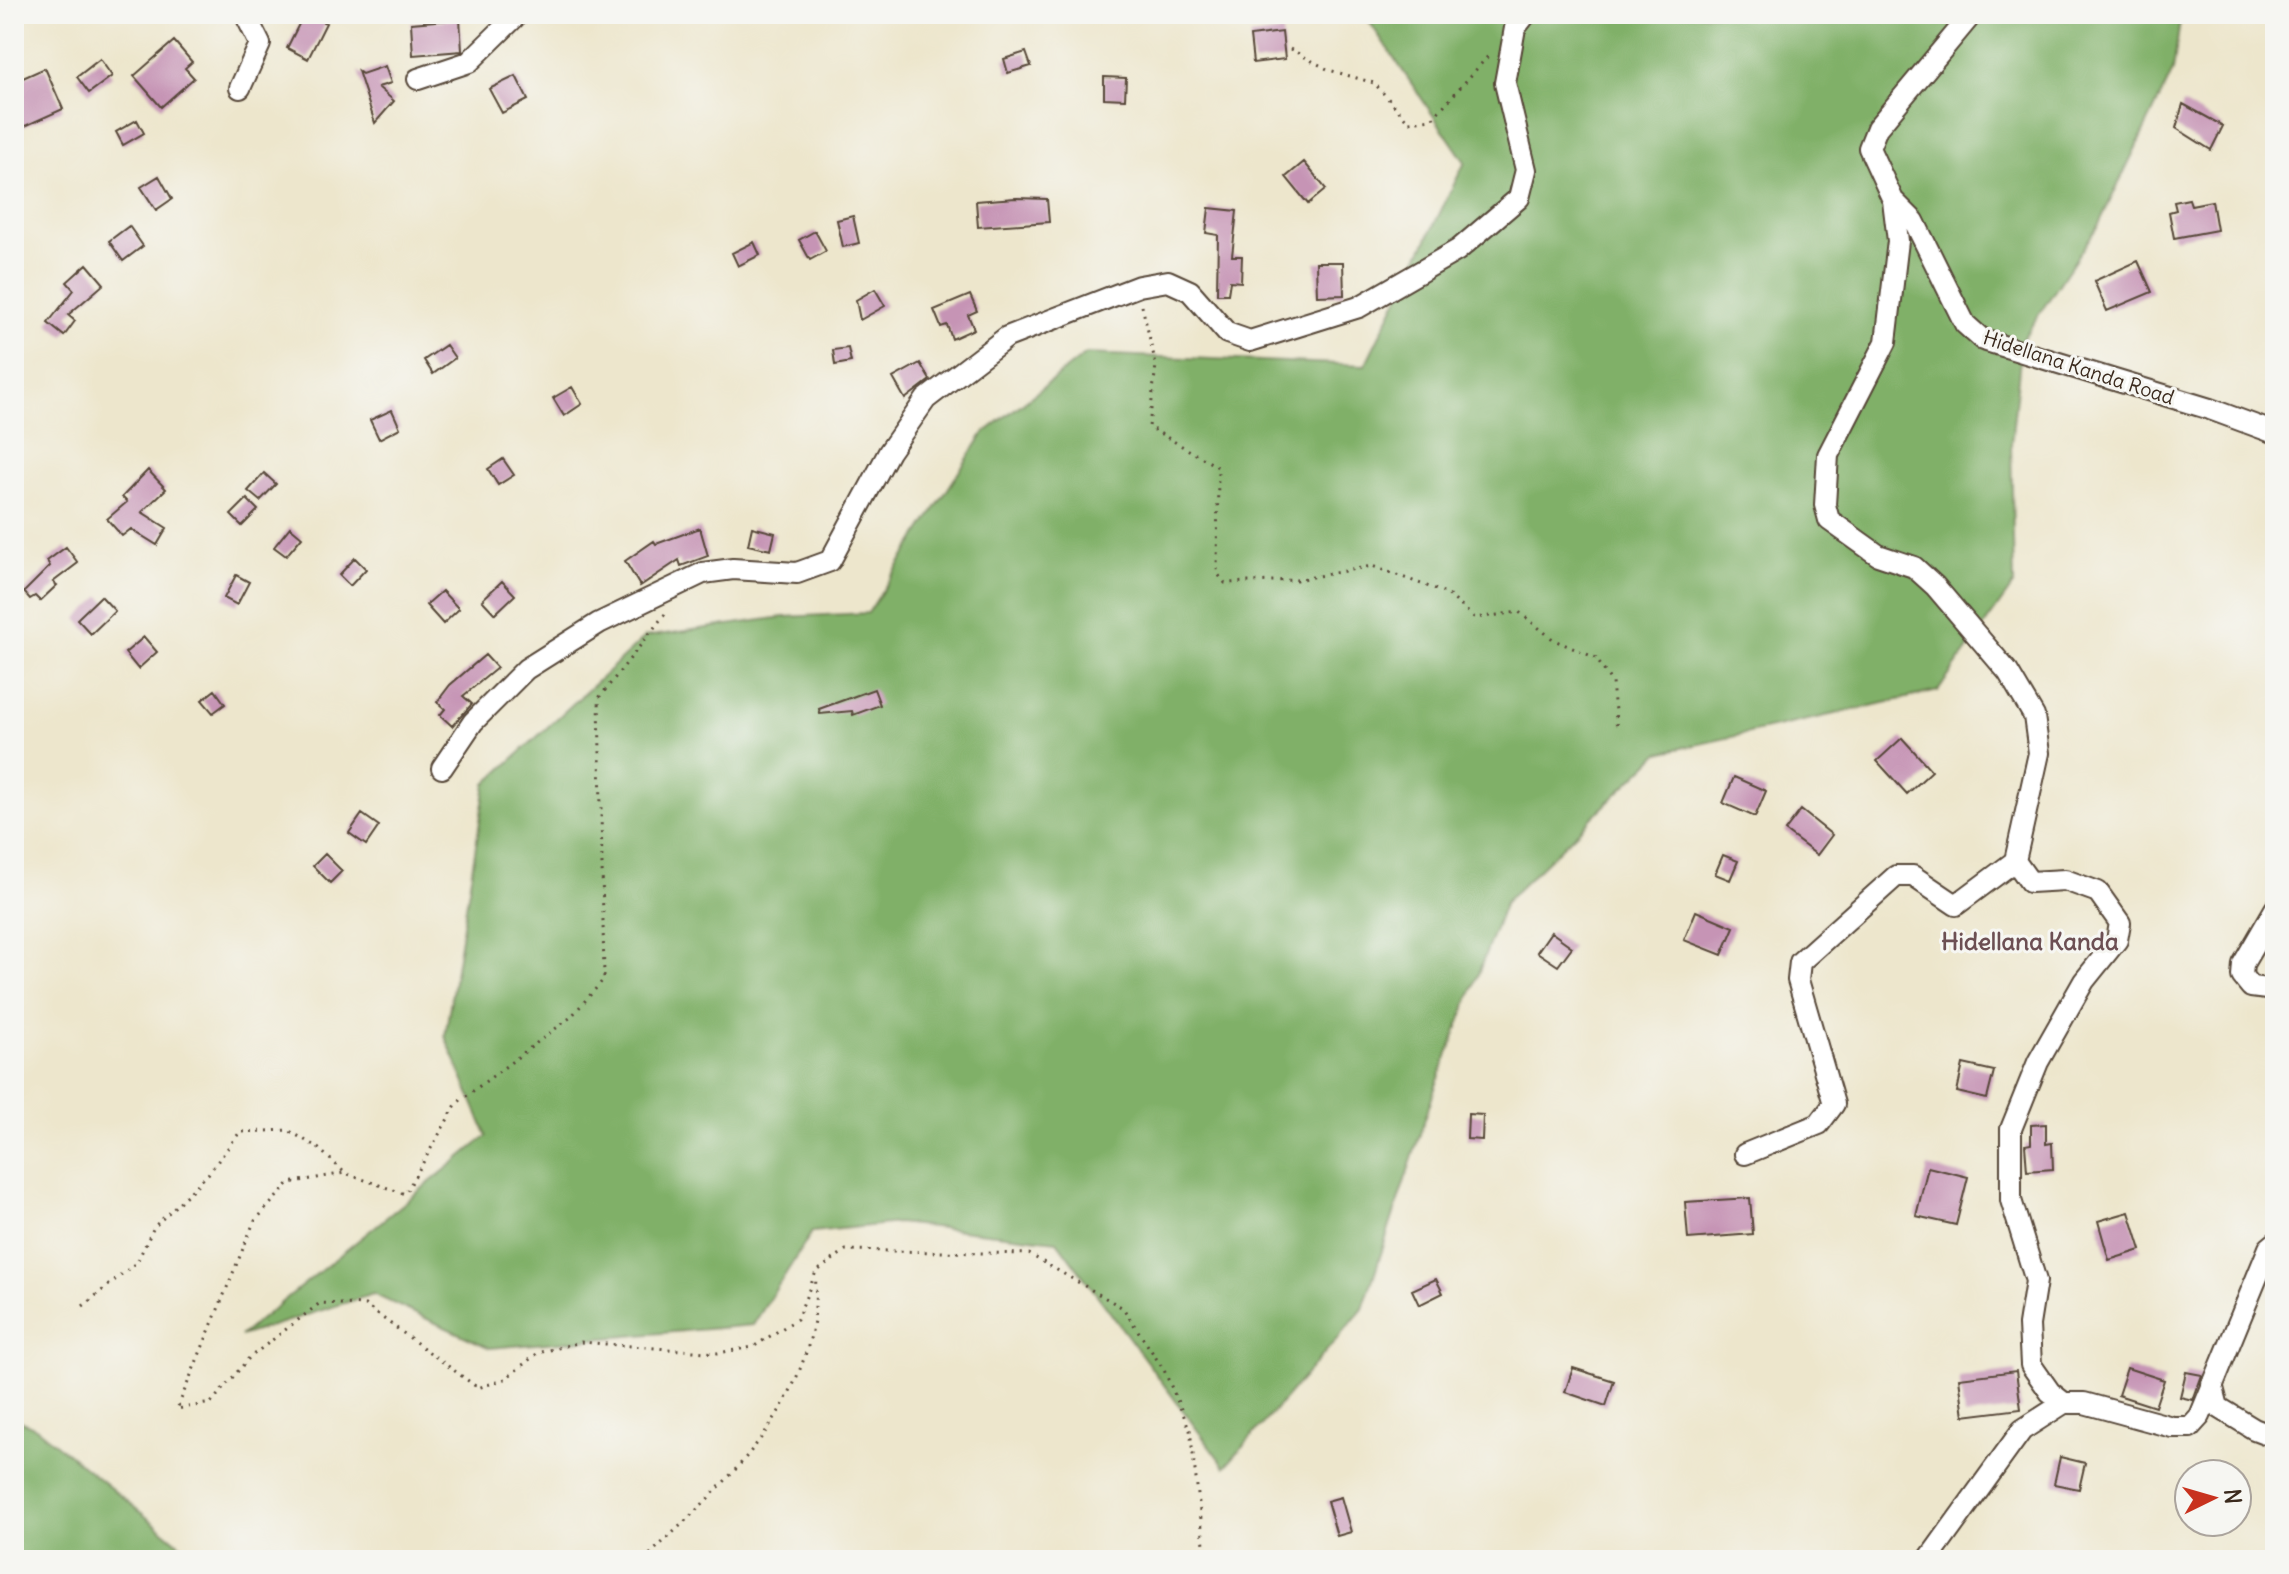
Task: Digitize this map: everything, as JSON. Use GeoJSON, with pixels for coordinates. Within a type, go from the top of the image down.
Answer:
{"type":"FeatureCollection","features":[{"type":"Feature","properties":{"kind":"street"},"geometry":{"type":"LineString","coordinates":[[240,88],[260,44],[245,14]]}},
{"type":"Feature","properties":{"kind":"street"},"geometry":{"type":"LineString","coordinates":[[418,79],[469,62],[518,14]]}},
{"type":"Feature","properties":{"kind":"street","name":"Hidellana Kanda Road"},"geometry":{"type":"LineString","coordinates":[[1972,14],[1877,128],[1869,148],[1893,200],[1914,221],[1965,324],[1983,340],[2210,409],[2275,433]]}},
{"type":"Feature","properties":{"kind":"street"},"geometry":{"type":"LineString","coordinates":[[442,768],[473,722],[526,669],[599,623],[703,573],[733,569],[797,573],[830,561],[889,452],[926,399],[1007,337],[1139,286],[1168,281],[1190,291],[1227,333],[1250,341],[1359,307],[1458,250],[1519,198],[1526,170],[1505,83],[1520,21]]}},
{"type":"Feature","properties":{"kind":"street"},"geometry":{"type":"LineString","coordinates":[[1745,1154],[1819,1124],[1834,1104],[1798,980],[1800,962],[1896,876],[1913,876],[1956,905],[2015,861],[2039,753],[2034,716],[2008,672],[1935,586],[1914,567],[1878,555],[1829,520],[1825,505],[1828,455],[1886,342],[1898,241],[1893,200]]}},
{"type":"Feature","properties":{"kind":"street"},"geometry":{"type":"LineString","coordinates":[[2015,861],[2030,882],[2065,880],[2098,892],[2120,923],[2117,940],[2084,981],[2038,1062],[2011,1129],[2011,1200],[2036,1281],[2029,1325],[2031,1365],[2050,1392],[2064,1403]]}},
{"type":"Feature","properties":{"kind":"street"},"geometry":{"type":"LineString","coordinates":[[2275,909],[2243,964],[2242,976],[2251,987],[2275,990]]}},
{"type":"Feature","properties":{"kind":"street"},"geometry":{"type":"LineString","coordinates":[[1928,1560],[2022,1430],[2064,1403],[2084,1403],[2172,1427],[2190,1427],[2200,1416],[2269,1248],[2275,1243]]}},
{"type":"Feature","properties":{"kind":"street"},"geometry":{"type":"LineString","coordinates":[[2212,1384],[2218,1407],[2254,1429],[2275,1437]]}},
{"type":"Feature","properties":{"kind":"path"},"geometry":{"type":"LineString","coordinates":[[1290,49],[1329,70],[1374,83],[1409,122],[1432,119],[1520,21]]}},
{"type":"Feature","properties":{"kind":"path"},"geometry":{"type":"LineString","coordinates":[[1139,286],[1156,365],[1149,427],[1218,467],[1217,573],[1225,583],[1296,580],[1372,566],[1446,593],[1475,618],[1519,612],[1554,640],[1596,658],[1612,683],[1617,730]]}},
{"type":"Feature","properties":{"kind":"path"},"geometry":{"type":"LineString","coordinates":[[83,1306],[137,1262],[154,1227],[208,1174],[240,1132],[288,1130],[318,1148],[345,1173],[405,1194],[457,1103],[571,1017],[604,979],[599,698],[672,607]]}},
{"type":"Feature","properties":{"kind":"path"},"geometry":{"type":"LineString","coordinates":[[345,1173],[289,1183],[254,1222],[177,1409],[211,1403],[249,1358],[320,1303],[365,1305],[478,1388],[505,1379],[538,1353],[581,1342],[718,1353],[753,1347],[797,1319],[816,1272],[846,1250],[1029,1254],[1123,1308],[1164,1370],[1190,1430],[1206,1560]]}},
{"type":"Feature","properties":{"kind":"path"},"geometry":{"type":"LineString","coordinates":[[644,1560],[740,1467],[780,1415],[812,1331],[816,1272]]}},
{"type":"Feature","properties":{"kind":"green space"},"geometry":{"type":"Polygon","coordinates":[[[1364,14],[2181,14],[2173,71],[2099,224],[2022,340],[2011,444],[2014,584],[1938,691],[1659,753],[1505,902],[1433,1094],[1363,1309],[1225,1467],[1057,1241],[898,1223],[812,1232],[753,1325],[490,1348],[373,1294],[240,1336],[487,1136],[445,1036],[486,784],[645,637],[783,617],[868,613],[984,433],[1086,354],[1365,365],[1465,162],[1364,14]]]}},
{"type":"Feature","properties":{"kind":"green space"},"geometry":{"type":"Polygon","coordinates":[[[14,1418],[36,1428],[200,1560],[14,1560],[14,1418]]]}},
{"type":"Feature","properties":{"kind":"building"},"geometry":{"type":"Polygon","coordinates":[[[304,14],[326,23],[308,59],[287,48],[304,14]]]}},
{"type":"Feature","properties":{"kind":"building"},"geometry":{"type":"Polygon","coordinates":[[[460,19],[462,51],[413,55],[411,23],[460,19]]]}},
{"type":"Feature","properties":{"kind":"building"},"geometry":{"type":"Polygon","coordinates":[[[1282,32],[1285,59],[1253,63],[1250,36],[1282,32]]]}},
{"type":"Feature","properties":{"kind":"building"},"geometry":{"type":"Polygon","coordinates":[[[174,41],[192,62],[185,68],[194,78],[161,107],[134,76],[174,41]]]}},
{"type":"Feature","properties":{"kind":"building"},"geometry":{"type":"Polygon","coordinates":[[[1026,52],[1031,66],[1008,73],[1004,59],[1026,52]]]}},
{"type":"Feature","properties":{"kind":"building"},"geometry":{"type":"Polygon","coordinates":[[[100,59],[112,76],[89,93],[77,77],[100,59]]]}},
{"type":"Feature","properties":{"kind":"building"},"geometry":{"type":"Polygon","coordinates":[[[385,66],[391,83],[378,87],[394,101],[375,123],[358,71],[362,74],[385,66]]]}},
{"type":"Feature","properties":{"kind":"building"},"geometry":{"type":"Polygon","coordinates":[[[45,68],[63,109],[14,131],[14,82],[45,68]]]}},
{"type":"Feature","properties":{"kind":"building"},"geometry":{"type":"Polygon","coordinates":[[[516,76],[528,100],[502,113],[489,89],[516,76]]]}},
{"type":"Feature","properties":{"kind":"building"},"geometry":{"type":"Polygon","coordinates":[[[1104,77],[1126,78],[1125,99],[1104,98],[1104,77]]]}},
{"type":"Feature","properties":{"kind":"building"},"geometry":{"type":"Polygon","coordinates":[[[2183,104],[2223,126],[2211,150],[2176,128],[2183,104]]]}},
{"type":"Feature","properties":{"kind":"building"},"geometry":{"type":"Polygon","coordinates":[[[137,120],[144,133],[123,145],[116,132],[137,120]]]}},
{"type":"Feature","properties":{"kind":"building"},"geometry":{"type":"Polygon","coordinates":[[[1304,162],[1326,189],[1308,204],[1286,177],[1304,162]]]}},
{"type":"Feature","properties":{"kind":"building"},"geometry":{"type":"Polygon","coordinates":[[[159,176],[172,199],[156,210],[141,187],[159,176]]]}},
{"type":"Feature","properties":{"kind":"building"},"geometry":{"type":"Polygon","coordinates":[[[1047,199],[1049,222],[978,227],[976,201],[1047,199]]]}},
{"type":"Feature","properties":{"kind":"building"},"geometry":{"type":"Polygon","coordinates":[[[2189,199],[2191,205],[2212,201],[2217,230],[2174,238],[2169,212],[2176,210],[2174,202],[2189,199]]]}},
{"type":"Feature","properties":{"kind":"building"},"geometry":{"type":"Polygon","coordinates":[[[1209,208],[1237,211],[1232,256],[1242,256],[1241,282],[1230,281],[1228,294],[1217,294],[1218,235],[1206,233],[1209,208]]]}},
{"type":"Feature","properties":{"kind":"building"},"geometry":{"type":"Polygon","coordinates":[[[853,216],[859,243],[843,247],[837,220],[853,216]]]}},
{"type":"Feature","properties":{"kind":"building"},"geometry":{"type":"Polygon","coordinates":[[[129,226],[143,246],[123,261],[109,241],[129,226]]]}},
{"type":"Feature","properties":{"kind":"building"},"geometry":{"type":"Polygon","coordinates":[[[815,231],[826,251],[810,260],[799,240],[815,231]]]}},
{"type":"Feature","properties":{"kind":"building"},"geometry":{"type":"Polygon","coordinates":[[[754,242],[760,255],[738,266],[732,253],[754,242]]]}},
{"type":"Feature","properties":{"kind":"building"},"geometry":{"type":"Polygon","coordinates":[[[2138,261],[2152,292],[2107,311],[2094,281],[2138,261]]]}},
{"type":"Feature","properties":{"kind":"building"},"geometry":{"type":"Polygon","coordinates":[[[1316,262],[1343,262],[1344,295],[1317,296],[1316,262]]]}},
{"type":"Feature","properties":{"kind":"building"},"geometry":{"type":"Polygon","coordinates":[[[87,264],[104,284],[68,315],[75,321],[64,336],[48,323],[74,290],[67,282],[87,264]]]}},
{"type":"Feature","properties":{"kind":"building"},"geometry":{"type":"Polygon","coordinates":[[[875,289],[885,306],[860,320],[856,300],[875,289]]]}},
{"type":"Feature","properties":{"kind":"building"},"geometry":{"type":"Polygon","coordinates":[[[970,295],[977,311],[968,315],[974,329],[952,339],[947,325],[941,327],[934,310],[970,295]]]}},
{"type":"Feature","properties":{"kind":"building"},"geometry":{"type":"Polygon","coordinates":[[[446,345],[455,358],[433,374],[424,360],[446,345]]]}},
{"type":"Feature","properties":{"kind":"building"},"geometry":{"type":"Polygon","coordinates":[[[848,348],[851,362],[835,365],[833,350],[848,348]]]}},
{"type":"Feature","properties":{"kind":"building"},"geometry":{"type":"Polygon","coordinates":[[[920,363],[930,380],[905,399],[893,378],[920,363]]]}},
{"type":"Feature","properties":{"kind":"building"},"geometry":{"type":"Polygon","coordinates":[[[572,387],[582,404],[564,416],[553,398],[572,387]]]}},
{"type":"Feature","properties":{"kind":"building"},"geometry":{"type":"Polygon","coordinates":[[[392,410],[400,428],[379,439],[370,420],[392,410]]]}},
{"type":"Feature","properties":{"kind":"building"},"geometry":{"type":"Polygon","coordinates":[[[503,459],[514,475],[498,485],[488,469],[503,459]]]}},
{"type":"Feature","properties":{"kind":"building"},"geometry":{"type":"Polygon","coordinates":[[[148,470],[166,489],[142,512],[167,528],[157,545],[131,529],[122,536],[107,519],[127,502],[122,497],[148,470]]]}},
{"type":"Feature","properties":{"kind":"building"},"geometry":{"type":"Polygon","coordinates":[[[264,473],[276,484],[260,501],[248,491],[264,473]]]}},
{"type":"Feature","properties":{"kind":"building"},"geometry":{"type":"Polygon","coordinates":[[[247,499],[258,510],[242,526],[231,515],[247,499]]]}},
{"type":"Feature","properties":{"kind":"building"},"geometry":{"type":"Polygon","coordinates":[[[290,527],[302,537],[286,556],[274,547],[290,527]]]}},
{"type":"Feature","properties":{"kind":"building"},"geometry":{"type":"Polygon","coordinates":[[[752,527],[775,533],[771,550],[748,545],[752,527]]]}},
{"type":"Feature","properties":{"kind":"building"},"geometry":{"type":"Polygon","coordinates":[[[700,528],[708,556],[681,566],[679,560],[640,586],[625,561],[654,541],[656,544],[700,528]]]}},
{"type":"Feature","properties":{"kind":"building"},"geometry":{"type":"Polygon","coordinates":[[[66,547],[78,563],[53,582],[57,585],[40,601],[35,596],[30,599],[24,592],[50,566],[47,561],[66,547]]]}},
{"type":"Feature","properties":{"kind":"building"},"geometry":{"type":"Polygon","coordinates":[[[355,558],[366,569],[350,586],[339,575],[355,558]]]}},
{"type":"Feature","properties":{"kind":"building"},"geometry":{"type":"Polygon","coordinates":[[[236,575],[249,582],[237,605],[224,598],[236,575]]]}},
{"type":"Feature","properties":{"kind":"building"},"geometry":{"type":"Polygon","coordinates":[[[502,581],[515,595],[495,614],[482,600],[502,581]]]}},
{"type":"Feature","properties":{"kind":"building"},"geometry":{"type":"Polygon","coordinates":[[[442,591],[459,609],[443,624],[426,605],[442,591]]]}},
{"type":"Feature","properties":{"kind":"building"},"geometry":{"type":"Polygon","coordinates":[[[101,596],[115,611],[91,634],[77,619],[101,596]]]}},
{"type":"Feature","properties":{"kind":"building"},"geometry":{"type":"Polygon","coordinates":[[[144,637],[157,652],[138,669],[125,653],[144,637]]]}},
{"type":"Feature","properties":{"kind":"building"},"geometry":{"type":"Polygon","coordinates":[[[485,655],[497,668],[463,696],[472,704],[452,726],[440,715],[445,709],[437,702],[450,685],[485,655]]]}},
{"type":"Feature","properties":{"kind":"building"},"geometry":{"type":"Polygon","coordinates":[[[874,689],[880,705],[853,715],[852,711],[820,714],[819,709],[874,689]]]}},
{"type":"Feature","properties":{"kind":"building"},"geometry":{"type":"Polygon","coordinates":[[[215,690],[225,704],[213,713],[202,700],[215,690]]]}},
{"type":"Feature","properties":{"kind":"building"},"geometry":{"type":"Polygon","coordinates":[[[1902,738],[1932,771],[1907,794],[1877,761],[1902,738]]]}},
{"type":"Feature","properties":{"kind":"building"},"geometry":{"type":"Polygon","coordinates":[[[1734,777],[1766,791],[1755,817],[1723,803],[1734,777]]]}},
{"type":"Feature","properties":{"kind":"building"},"geometry":{"type":"Polygon","coordinates":[[[1801,810],[1832,835],[1817,855],[1785,831],[1801,810]]]}},
{"type":"Feature","properties":{"kind":"building"},"geometry":{"type":"Polygon","coordinates":[[[362,814],[379,826],[366,845],[349,833],[362,814]]]}},
{"type":"Feature","properties":{"kind":"building"},"geometry":{"type":"Polygon","coordinates":[[[325,854],[342,871],[330,883],[313,866],[325,854]]]}},
{"type":"Feature","properties":{"kind":"building"},"geometry":{"type":"Polygon","coordinates":[[[1723,855],[1738,861],[1730,880],[1715,874],[1723,855]]]}},
{"type":"Feature","properties":{"kind":"building"},"geometry":{"type":"Polygon","coordinates":[[[1696,911],[1734,927],[1722,955],[1684,940],[1696,911]]]}},
{"type":"Feature","properties":{"kind":"building"},"geometry":{"type":"Polygon","coordinates":[[[1551,932],[1572,947],[1558,966],[1537,952],[1551,932]]]}},
{"type":"Feature","properties":{"kind":"building"},"geometry":{"type":"Polygon","coordinates":[[[1963,1064],[1994,1071],[1987,1099],[1957,1092],[1963,1064]]]}},
{"type":"Feature","properties":{"kind":"building"},"geometry":{"type":"Polygon","coordinates":[[[1468,1114],[1483,1115],[1482,1140],[1467,1139],[1468,1114]]]}},
{"type":"Feature","properties":{"kind":"building"},"geometry":{"type":"Polygon","coordinates":[[[2046,1124],[2046,1144],[2052,1143],[2053,1169],[2027,1171],[2025,1145],[2031,1144],[2031,1125],[2046,1124]]]}},
{"type":"Feature","properties":{"kind":"building"},"geometry":{"type":"Polygon","coordinates":[[[1928,1167],[1968,1177],[1956,1225],[1916,1216],[1928,1167]]]}},
{"type":"Feature","properties":{"kind":"building"},"geometry":{"type":"Polygon","coordinates":[[[1750,1198],[1753,1234],[1688,1239],[1685,1202],[1750,1198]]]}},
{"type":"Feature","properties":{"kind":"building"},"geometry":{"type":"Polygon","coordinates":[[[2129,1212],[2141,1250],[2109,1260],[2098,1221],[2129,1212]]]}},
{"type":"Feature","properties":{"kind":"building"},"geometry":{"type":"Polygon","coordinates":[[[1436,1279],[1443,1293],[1419,1305],[1412,1290],[1436,1279]]]}},
{"type":"Feature","properties":{"kind":"building"},"geometry":{"type":"Polygon","coordinates":[[[1573,1368],[1614,1381],[1606,1406],[1565,1392],[1573,1368]]]}},
{"type":"Feature","properties":{"kind":"building"},"geometry":{"type":"Polygon","coordinates":[[[2127,1368],[2164,1380],[2155,1407],[2118,1395],[2127,1368]]]}},
{"type":"Feature","properties":{"kind":"building"},"geometry":{"type":"Polygon","coordinates":[[[2016,1371],[2021,1409],[1964,1416],[1959,1378],[2016,1371]]]}},
{"type":"Feature","properties":{"kind":"building"},"geometry":{"type":"Polygon","coordinates":[[[2186,1372],[2202,1375],[2193,1400],[2180,1397],[2186,1372]]]}},
{"type":"Feature","properties":{"kind":"building"},"geometry":{"type":"Polygon","coordinates":[[[2060,1457],[2085,1463],[2079,1489],[2054,1484],[2060,1457]]]}},
{"type":"Feature","properties":{"kind":"building"},"geometry":{"type":"Polygon","coordinates":[[[1341,1497],[1351,1532],[1337,1536],[1327,1501],[1341,1497]]]}},
{"type":"Feature","properties":{"kind":"district","name":"Hidellana Kanda"},"geometry":{"type":"Point","coordinates":[2030,941]}}]}
